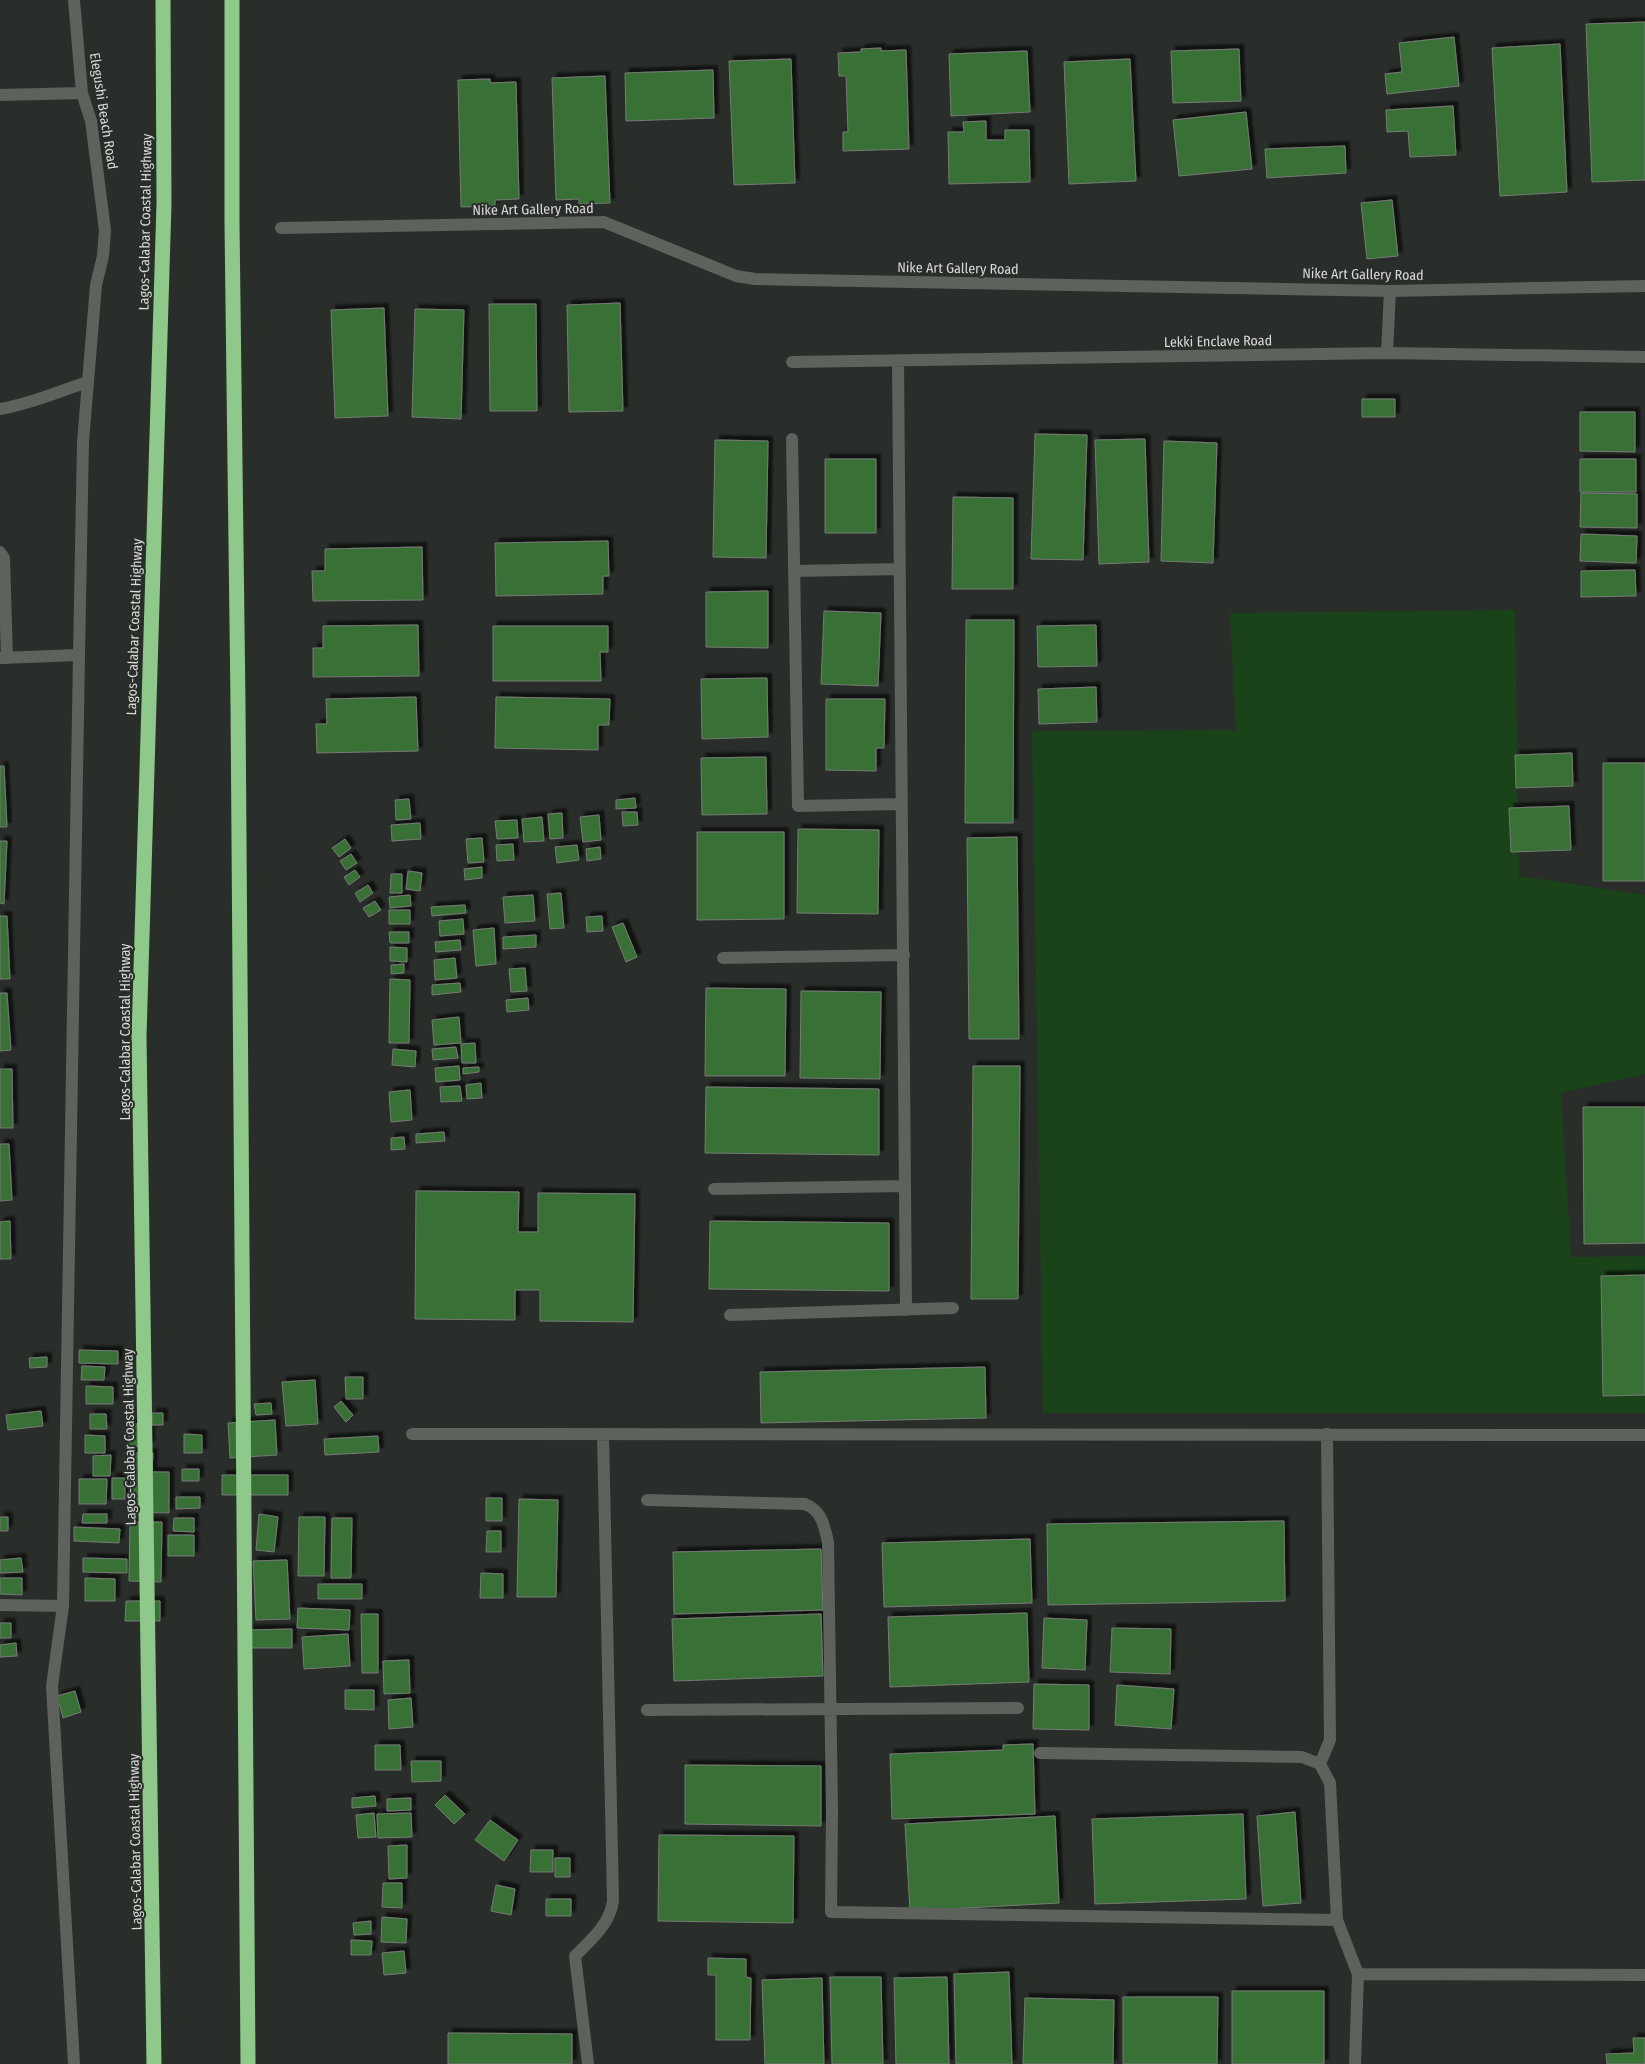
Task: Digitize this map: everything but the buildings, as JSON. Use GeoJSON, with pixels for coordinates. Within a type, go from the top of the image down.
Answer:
{"type":"FeatureCollection","features":[{"type":"Feature","properties":{"kind":"highway","name":"Lagos-Calabar Coastal Highway"},"geometry":{"type":"LineString","coordinates":[[154,2064],[139,1036],[164,203],[162,0]]}},
{"type":"Feature","properties":{"kind":"highway"},"geometry":{"type":"LineString","coordinates":[[232,0],[232,223],[238,704],[248,2064]]}},
{"type":"Feature","properties":{"kind":"street","name":"Elegushi Beach Road"},"geometry":{"type":"LineString","coordinates":[[74,0],[82,92],[91,121],[102,197],[104,230],[103,256],[96,285],[83,442],[63,1606],[52,1686],[74,2064]]}},
{"type":"Feature","properties":{"kind":"street"},"geometry":{"type":"LineString","coordinates":[[0,95],[82,92]]}},
{"type":"Feature","properties":{"kind":"street","name":"Nike Art Gallery Road"},"geometry":{"type":"LineString","coordinates":[[281,228],[604,222],[736,276],[755,280],[1390,290],[1645,286]]}},
{"type":"Feature","properties":{"kind":"street"},"geometry":{"type":"LineString","coordinates":[[1387,353],[1390,290]]}},
{"type":"Feature","properties":{"kind":"street","name":"Lekki Enclave Road"},"geometry":{"type":"LineString","coordinates":[[792,362],[1387,353],[1645,357]]}},
{"type":"Feature","properties":{"kind":"street"},"geometry":{"type":"LineString","coordinates":[[898,361],[906,1310]]}},
{"type":"Feature","properties":{"kind":"street"},"geometry":{"type":"LineString","coordinates":[[0,409],[24,405],[51,393],[88,382]]}},
{"type":"Feature","properties":{"kind":"street"},"geometry":{"type":"LineString","coordinates":[[792,439],[798,806],[902,804]]}},
{"type":"Feature","properties":{"kind":"street"},"geometry":{"type":"LineString","coordinates":[[0,552],[4,558],[4,658],[79,656]]}},
{"type":"Feature","properties":{"kind":"street"},"geometry":{"type":"LineString","coordinates":[[794,571],[900,569]]}},
{"type":"Feature","properties":{"kind":"street"},"geometry":{"type":"LineString","coordinates":[[723,958],[904,955]]}},
{"type":"Feature","properties":{"kind":"street"},"geometry":{"type":"LineString","coordinates":[[714,1189],[905,1186]]}},
{"type":"Feature","properties":{"kind":"street"},"geometry":{"type":"LineString","coordinates":[[730,1315],[952,1308]]}},
{"type":"Feature","properties":{"kind":"street"},"geometry":{"type":"LineString","coordinates":[[412,1434],[1645,1435]]}},
{"type":"Feature","properties":{"kind":"street"},"geometry":{"type":"LineString","coordinates":[[588,2064],[575,1956],[606,1922],[612,1913],[613,1901],[603,1434]]}},
{"type":"Feature","properties":{"kind":"street"},"geometry":{"type":"LineString","coordinates":[[1320,1764],[1330,1740],[1327,1434]]}},
{"type":"Feature","properties":{"kind":"street"},"geometry":{"type":"LineString","coordinates":[[647,1500],[805,1504],[815,1508],[824,1520],[828,1542],[831,1708],[831,1912],[1337,1920]]}},
{"type":"Feature","properties":{"kind":"street"},"geometry":{"type":"LineString","coordinates":[[0,1605],[63,1606]]}},
{"type":"Feature","properties":{"kind":"street"},"geometry":{"type":"LineString","coordinates":[[647,1710],[1018,1708]]}},
{"type":"Feature","properties":{"kind":"street"},"geometry":{"type":"LineString","coordinates":[[1040,1753],[1302,1756],[1320,1764],[1330,1784],[1337,1920],[1358,1974],[1355,2064]]}},
{"type":"Feature","properties":{"kind":"street"},"geometry":{"type":"LineString","coordinates":[[1358,1974],[1645,1975]]}},
{"type":"Feature","properties":{"kind":"green space"},"geometry":{"type":"Polygon","coordinates":[[[1515,610],[1519,876],[1645,895],[1645,1074],[1561,1093],[1571,1257],[1645,1256],[1645,1413],[1043,1413],[1032,731],[1236,730],[1230,613],[1515,610]]]}}]}
